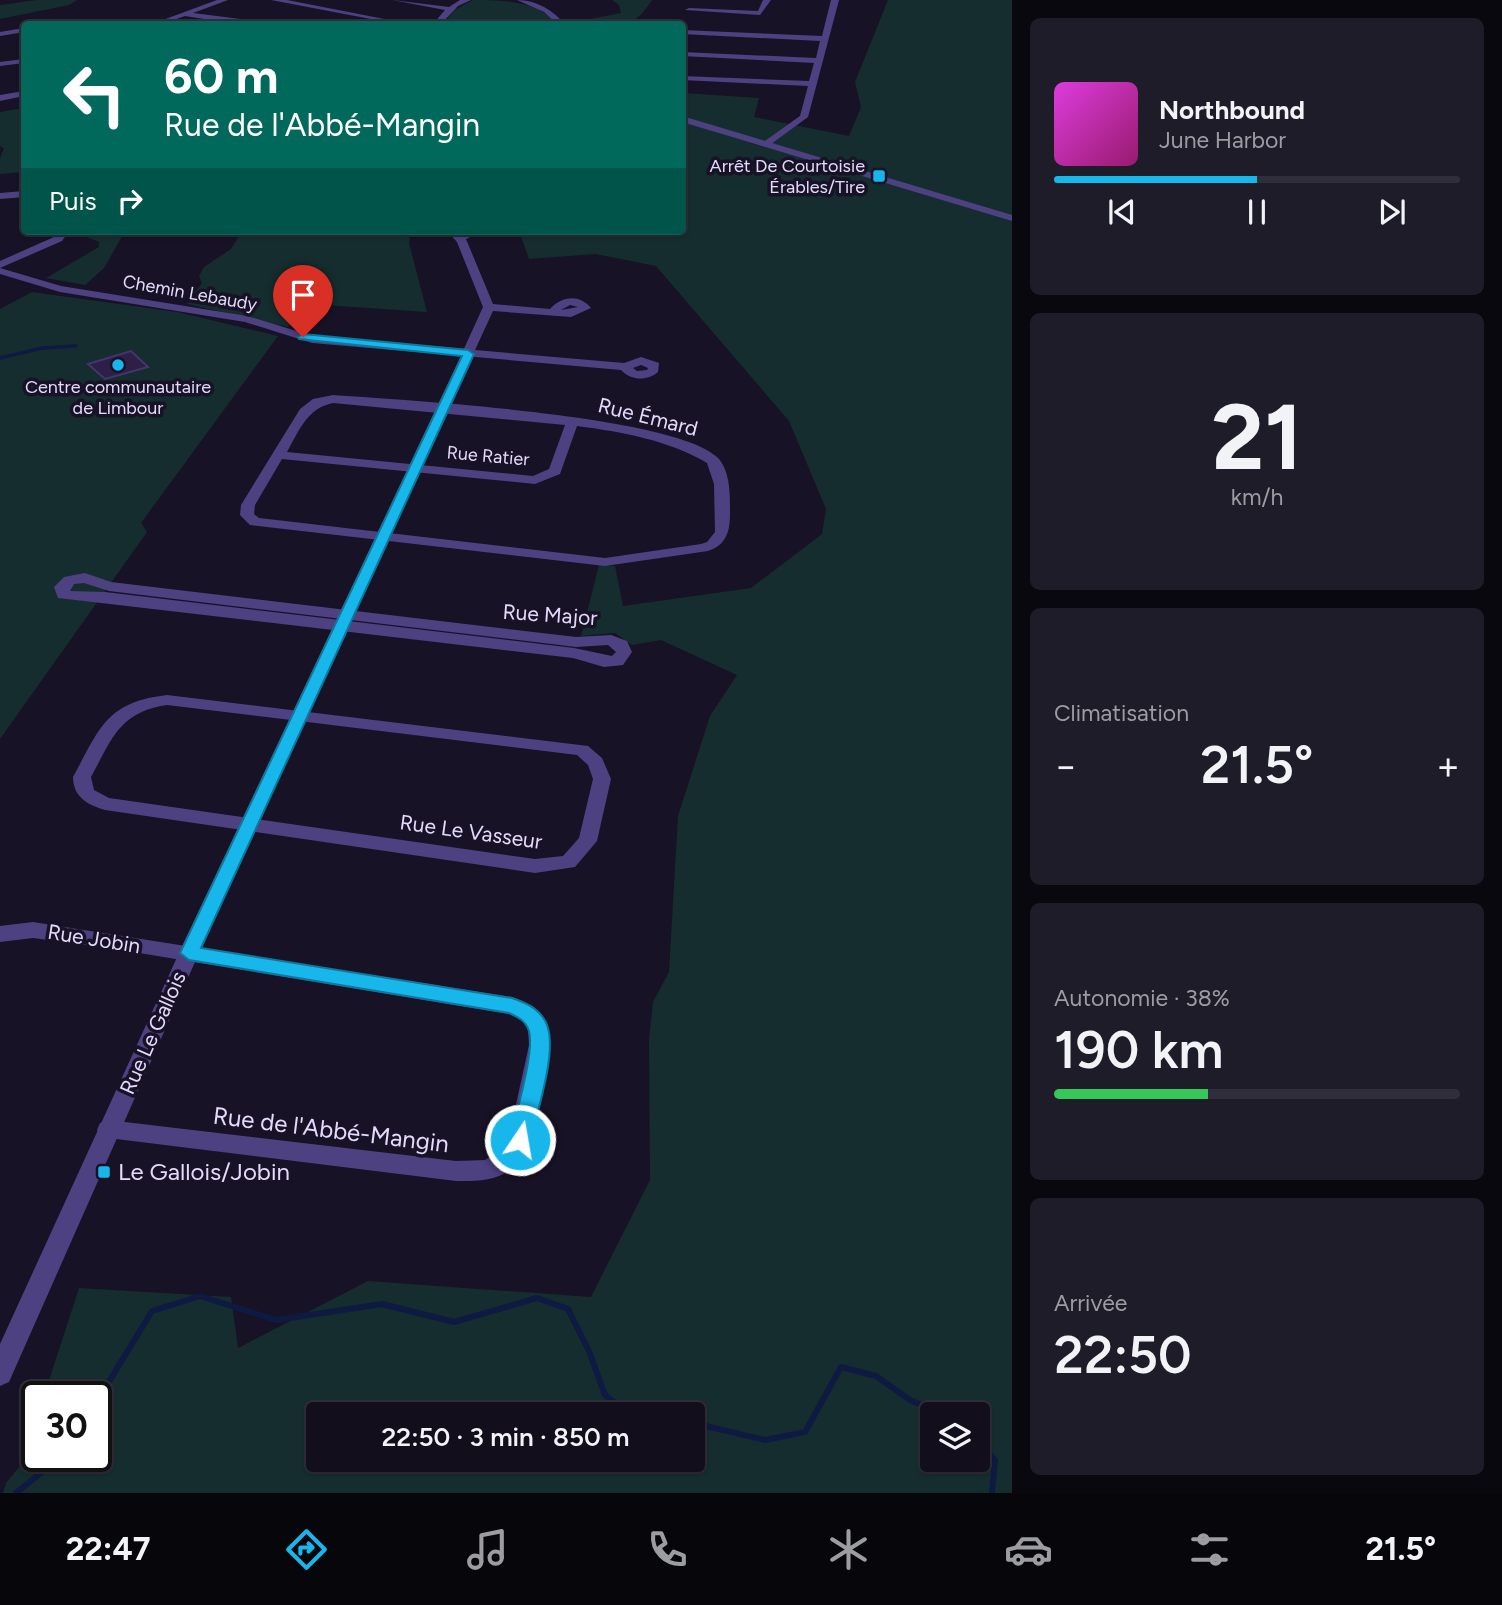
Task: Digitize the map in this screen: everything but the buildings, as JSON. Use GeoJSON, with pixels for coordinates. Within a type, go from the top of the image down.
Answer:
{"type":"FeatureCollection","features":[{"type":"Feature","properties":{"kind":"street"},"geometry":{"type":"LineString","coordinates":[[164,21],[224,0]]}},
{"type":"Feature","properties":{"kind":"street"},"geometry":{"type":"LineString","coordinates":[[275,0],[390,21]]}},
{"type":"Feature","properties":{"kind":"street"},"geometry":{"type":"LineString","coordinates":[[396,0],[450,9]]}},
{"type":"Feature","properties":{"kind":"street"},"geometry":{"type":"LineString","coordinates":[[440,21],[450,9],[467,0]]}},
{"type":"Feature","properties":{"kind":"street"},"geometry":{"type":"LineString","coordinates":[[521,0],[547,10],[558,21]]}},
{"type":"Feature","properties":{"kind":"street"},"geometry":{"type":"LineString","coordinates":[[684,21],[693,0]]}},
{"type":"Feature","properties":{"kind":"street"},"geometry":{"type":"LineString","coordinates":[[689,10],[760,13],[766,0]]}},
{"type":"Feature","properties":{"kind":"street"},"geometry":{"type":"LineString","coordinates":[[764,145],[802,120],[835,0]]}},
{"type":"Feature","properties":{"kind":"street"},"geometry":{"type":"LineString","coordinates":[[184,14],[228,21]]}},
{"type":"Feature","properties":{"kind":"street"},"geometry":{"type":"LineString","coordinates":[[221,20],[263,21]]}},
{"type":"Feature","properties":{"kind":"street"},"geometry":{"type":"LineString","coordinates":[[0,34],[21,30]]}},
{"type":"Feature","properties":{"kind":"street"},"geometry":{"type":"LineString","coordinates":[[686,32],[826,39]]}},
{"type":"Feature","properties":{"kind":"street"},"geometry":{"type":"LineString","coordinates":[[686,54],[820,61]]}},
{"type":"Feature","properties":{"kind":"street"},"geometry":{"type":"LineString","coordinates":[[0,64],[21,61]]}},
{"type":"Feature","properties":{"kind":"street"},"geometry":{"type":"LineString","coordinates":[[686,78],[813,84]]}},
{"type":"Feature","properties":{"kind":"street"},"geometry":{"type":"LineString","coordinates":[[0,98],[21,94]]}},
{"type":"Feature","properties":{"kind":"street"},"geometry":{"type":"LineString","coordinates":[[686,120],[1012,218]]}},
{"type":"Feature","properties":{"kind":"street"},"geometry":{"type":"LineString","coordinates":[[0,196],[21,194]]}},
{"type":"Feature","properties":{"kind":"street"},"geometry":{"type":"LineString","coordinates":[[0,202],[21,200]]}},
{"type":"Feature","properties":{"kind":"street"},"geometry":{"type":"LineString","coordinates":[[0,265],[58,239],[61,235]]}},
{"type":"Feature","properties":{"kind":"street"},"geometry":{"type":"LineString","coordinates":[[456,235],[489,307],[553,312]]}},
{"type":"Feature","properties":{"kind":"street","name":"Chemin Lebaudy"},"geometry":{"type":"LineString","coordinates":[[0,271],[60,289],[247,319],[323,341],[625,367]]}},
{"type":"Feature","properties":{"kind":"street","name":"Rue Le Gallois"},"geometry":{"type":"LineString","coordinates":[[2,1360],[489,307]]}},
{"type":"Feature","properties":{"kind":"street","name":"Rue Émard"},"geometry":{"type":"LineString","coordinates":[[278,455],[306,409],[317,402],[333,400],[572,422],[651,436],[692,447],[708,456],[719,475],[723,528],[720,537],[703,548],[617,562],[382,537]]}},
{"type":"Feature","properties":{"kind":"street","name":"Rue Ratier"},"geometry":{"type":"LineString","coordinates":[[278,455],[527,480],[548,477],[558,466],[572,422]]}},
{"type":"Feature","properties":{"kind":"street"},"geometry":{"type":"LineString","coordinates":[[278,455],[248,505],[250,519],[263,524],[382,537]]}},
{"type":"Feature","properties":{"kind":"street","name":"Rue Major"},"geometry":{"type":"LineString","coordinates":[[344,619],[108,586],[85,578],[69,580],[61,591],[70,598],[105,597],[344,619],[576,642],[611,640],[621,645],[624,652],[617,661],[604,662],[574,653],[344,619]]}},
{"type":"Feature","properties":{"kind":"street","name":"Rue Le Vasseur"},"geometry":{"type":"LineString","coordinates":[[167,700],[582,750],[596,762],[602,779],[588,841],[568,862],[535,866],[248,824],[106,804],[85,795],[81,787],[82,777],[118,715],[137,704],[167,700]]}},
{"type":"Feature","properties":{"kind":"street","name":"Rue Jobin"},"geometry":{"type":"LineString","coordinates":[[0,934],[33,930],[189,953]]}},
{"type":"Feature","properties":{"kind":"street","name":"Rue de l'Abbé-Mangin"},"geometry":{"type":"LineString","coordinates":[[108,1130],[456,1171],[489,1170],[508,1158],[520,1140],[540,1045],[538,1027],[528,1013],[512,1006],[189,953]]}},
{"type":"Feature","properties":{"kind":"green space"},"geometry":{"type":"Polygon","coordinates":[[[37,0],[77,0],[69,5],[0,19],[0,5],[37,0]]]}},
{"type":"Feature","properties":{"kind":"green space"},"geometry":{"type":"Polygon","coordinates":[[[473,0],[507,1],[540,10],[554,21],[445,21],[454,10],[473,0]]]}},
{"type":"Feature","properties":{"kind":"green space"},"geometry":{"type":"Polygon","coordinates":[[[612,0],[652,0],[632,21],[579,21],[621,13],[619,5],[612,0]]]}},
{"type":"Feature","properties":{"kind":"green space"},"geometry":{"type":"Polygon","coordinates":[[[888,0],[1012,0],[1012,1493],[3,1493],[6,1483],[21,1465],[21,1472],[112,1472],[112,1381],[49,1381],[79,1288],[231,1297],[238,1348],[368,1281],[591,1297],[650,1180],[649,1039],[653,1002],[669,972],[678,816],[710,716],[737,675],[661,640],[632,645],[615,633],[581,636],[599,565],[615,566],[623,606],[751,588],[822,534],[826,509],[789,421],[656,266],[596,254],[529,259],[520,235],[686,235],[686,93],[759,98],[754,117],[849,136],[861,107],[855,82],[888,0]]]}},
{"type":"Feature","properties":{"kind":"green space"},"geometry":{"type":"Polygon","coordinates":[[[21,108],[21,172],[0,174],[0,158],[4,148],[0,146],[0,112],[21,108]]]}},
{"type":"Feature","properties":{"kind":"green space"},"geometry":{"type":"Polygon","coordinates":[[[82,235],[123,235],[104,268],[85,285],[46,278],[99,247],[99,242],[82,235]]]}},
{"type":"Feature","properties":{"kind":"green space"},"geometry":{"type":"Polygon","coordinates":[[[240,235],[410,235],[409,243],[427,312],[309,304],[288,327],[187,304],[202,283],[199,276],[204,267],[231,249],[240,235]]]}},
{"type":"Feature","properties":{"kind":"green space"},"geometry":{"type":"Polygon","coordinates":[[[32,292],[177,312],[278,336],[141,523],[147,532],[0,739],[0,309],[32,292]]]}},
{"type":"Feature","properties":{"kind":"waterway"},"geometry":{"type":"LineString","coordinates":[[0,358],[42,348],[76,346]]}},
{"type":"Feature","properties":{"kind":"waterway"},"geometry":{"type":"LineString","coordinates":[[109,1381],[152,1311],[200,1296],[276,1320],[382,1304],[454,1322],[537,1298],[568,1309],[589,1351],[605,1395],[614,1402]]}},
{"type":"Feature","properties":{"kind":"waterway"},"geometry":{"type":"LineString","coordinates":[[705,1426],[765,1440],[805,1432],[841,1367],[876,1376],[920,1404]]}},
{"type":"Feature","properties":{"kind":"waterway"},"geometry":{"type":"LineString","coordinates":[[990,1455],[995,1460],[992,1493]]}},
{"type":"Feature","properties":{"kind":"waterway"},"geometry":{"type":"LineString","coordinates":[[16,1493],[42,1472]]}},
{"type":"Feature","properties":{"kind":"place","name":"Arrêt De Courtoisie Érables/Tire"},"geometry":{"type":"Point","coordinates":[879,176]}},
{"type":"Feature","properties":{"kind":"place","name":"Centre communautaire de Limbour"},"geometry":{"type":"Point","coordinates":[118,365]}},
{"type":"Feature","properties":{"kind":"place","name":"Le Gallois/Jobin"},"geometry":{"type":"Point","coordinates":[104,1172]}},
{"type":"Feature","properties":{"kind":"route"},"geometry":{"type":"LineString","coordinates":[[303,337],[468,354],[189,953],[512,1006],[528,1013],[538,1027],[540,1045],[520,1140]]}}]}
